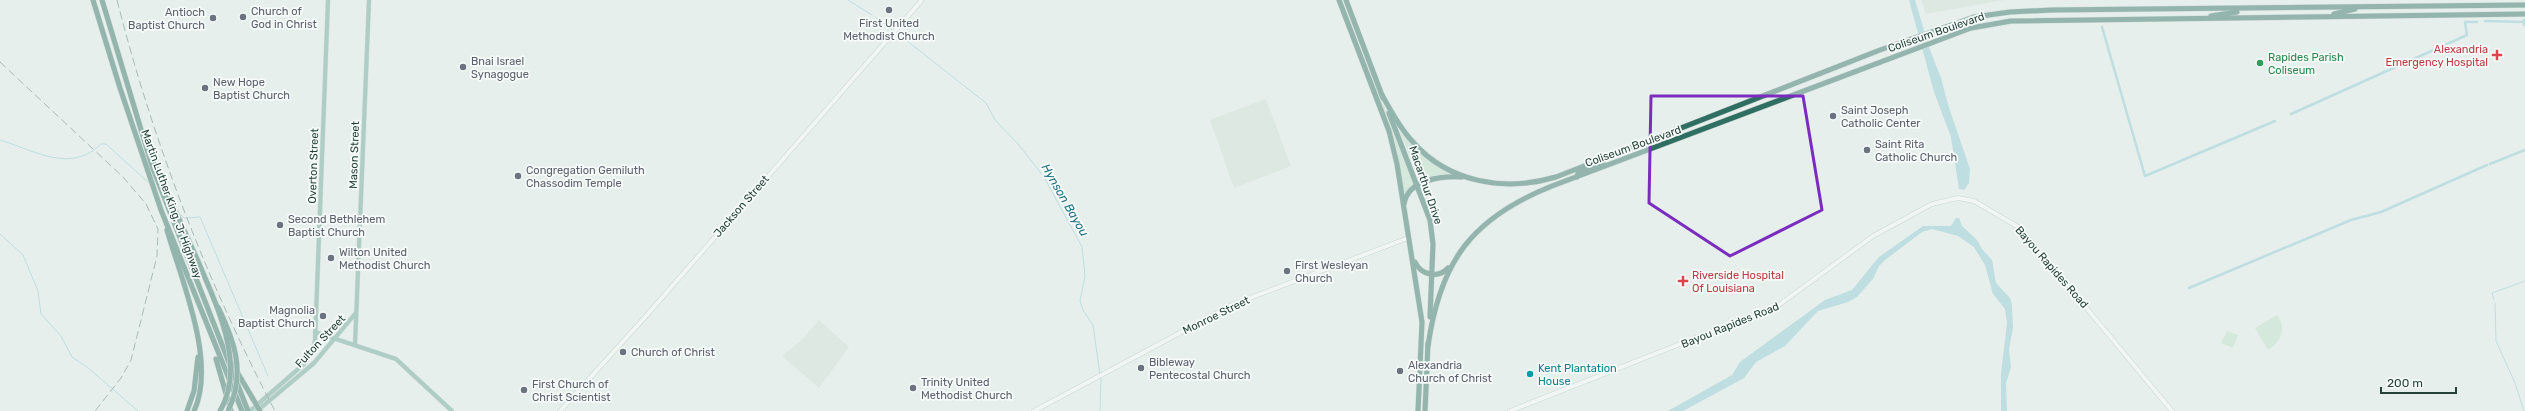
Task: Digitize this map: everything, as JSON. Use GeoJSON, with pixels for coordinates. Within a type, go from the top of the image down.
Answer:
{"type":"FeatureCollection","features":[{"type":"Feature","properties":{"kind":"highway","name":"Martin Luther King, Jr Highway"},"geometry":{"type":"LineString","coordinates":[[93,0],[146,168],[160,207],[213,342],[243,408],[249,411]]}},
{"type":"Feature","properties":{"kind":"highway","name":"Martin Luther King, Jr Highway"},"geometry":{"type":"LineString","coordinates":[[102,0],[143,138],[156,176],[243,408]]}},
{"type":"Feature","properties":{"kind":"highway","name":"Macarthur Drive"},"geometry":{"type":"LineString","coordinates":[[1339,0],[1392,141],[1422,322],[1418,411]]}},
{"type":"Feature","properties":{"kind":"highway","name":"Macarthur Drive"},"geometry":{"type":"LineString","coordinates":[[1346,0],[1430,220],[1433,244],[1425,408]]}},
{"type":"Feature","properties":{"kind":"highway","name":"Coliseum Boulevard"},"geometry":{"type":"LineString","coordinates":[[1469,178],[1497,184],[1520,185],[1552,178],[1880,50],[1974,17],[2010,12],[2051,11],[2172,9],[2284,13],[2368,6],[2525,5]]}},
{"type":"Feature","properties":{"kind":"highway"},"geometry":{"type":"LineString","coordinates":[[2480,6],[2480,15]]}},
{"type":"Feature","properties":{"kind":"highway"},"geometry":{"type":"LineString","coordinates":[[2172,9],[2173,19]]}},
{"type":"Feature","properties":{"kind":"highway"},"geometry":{"type":"LineString","coordinates":[[2051,11],[2051,20]]}},
{"type":"Feature","properties":{"kind":"highway"},"geometry":{"type":"LineString","coordinates":[[2096,11],[2096,20]]}},
{"type":"Feature","properties":{"kind":"highway"},"geometry":{"type":"LineString","coordinates":[[2010,12],[2011,21]]}},
{"type":"Feature","properties":{"kind":"highway","name":"Coliseum Boulevard"},"geometry":{"type":"LineString","coordinates":[[1454,262],[1469,241],[1486,223],[1506,207],[1526,197],[1676,141],[1934,41],[1981,26],[2011,21],[2202,18],[2234,12],[2480,15],[2525,14]]}},
{"type":"Feature","properties":{"kind":"highway"},"geometry":{"type":"LineString","coordinates":[[1956,24],[1959,32]]}},
{"type":"Feature","properties":{"kind":"highway"},"geometry":{"type":"LineString","coordinates":[[1880,50],[1885,60]]}},
{"type":"Feature","properties":{"kind":"highway"},"geometry":{"type":"LineString","coordinates":[[1382,95],[1412,143],[1438,164],[1469,178]]}},
{"type":"Feature","properties":{"kind":"highway"},"geometry":{"type":"LineString","coordinates":[[1672,132],[1676,141]]}},
{"type":"Feature","properties":{"kind":"highway"},"geometry":{"type":"LineString","coordinates":[[143,138],[233,339],[237,357],[237,382],[228,411]]}},
{"type":"Feature","properties":{"kind":"highway"},"geometry":{"type":"LineString","coordinates":[[1577,177],[1578,173],[1625,150]]}},
{"type":"Feature","properties":{"kind":"highway"},"geometry":{"type":"LineString","coordinates":[[1526,197],[1571,175],[1572,170]]}},
{"type":"Feature","properties":{"kind":"highway"},"geometry":{"type":"LineString","coordinates":[[1403,206],[1408,192],[1417,186],[1440,178],[1469,178]]}},
{"type":"Feature","properties":{"kind":"highway"},"geometry":{"type":"LineString","coordinates":[[160,207],[198,344],[202,373],[201,390],[194,411]]}},
{"type":"Feature","properties":{"kind":"highway"},"geometry":{"type":"LineString","coordinates":[[1412,256],[1419,269],[1432,274],[1443,273],[1454,262]]}},
{"type":"Feature","properties":{"kind":"highway"},"geometry":{"type":"LineString","coordinates":[[1428,346],[1437,298],[1454,262]]}},
{"type":"Feature","properties":{"kind":"highway"},"geometry":{"type":"LineString","coordinates":[[205,278],[230,352],[231,384],[220,411]]}},
{"type":"Feature","properties":{"kind":"highway"},"geometry":{"type":"LineString","coordinates":[[216,334],[253,399],[258,411]]}},
{"type":"Feature","properties":{"kind":"highway"},"geometry":{"type":"LineString","coordinates":[[213,342],[231,411]]}},
{"type":"Feature","properties":{"kind":"highway"},"geometry":{"type":"LineString","coordinates":[[187,411],[194,391],[198,344]]}},
{"type":"Feature","properties":{"kind":"highway"},"geometry":{"type":"LineString","coordinates":[[1418,405],[1425,408]]}},
{"type":"Feature","properties":{"kind":"main road","name":"Overton Street"},"geometry":{"type":"LineString","coordinates":[[249,411],[304,364],[314,348],[328,0]]}},
{"type":"Feature","properties":{"kind":"main road","name":"Mason Street"},"geometry":{"type":"LineString","coordinates":[[356,345],[356,312],[370,0]]}},
{"type":"Feature","properties":{"kind":"main road","name":"Jackson Street"},"geometry":{"type":"LineString","coordinates":[[560,411],[646,316],[922,0]]}},
{"type":"Feature","properties":{"kind":"main road","name":"Bayou Rapides Road"},"geometry":{"type":"LineString","coordinates":[[1510,411],[1775,308],[1792,298],[1873,236],[1932,204],[1958,198],[1974,201],[2020,228],[2172,411]]}},
{"type":"Feature","properties":{"kind":"main road","name":"Monroe Street"},"geometry":{"type":"LineString","coordinates":[[1034,411],[1234,304],[1408,238]]}},
{"type":"Feature","properties":{"kind":"main road","name":"Fulton Street"},"geometry":{"type":"LineString","coordinates":[[258,411],[314,363],[356,312]]}},
{"type":"Feature","properties":{"kind":"main road"},"geometry":{"type":"LineString","coordinates":[[315,332],[396,359],[452,411]]}},
{"type":"Feature","properties":{"kind":"highlighted area"},"geometry":{"type":"Polygon","coordinates":[[[1651,96],[1803,96],[1822,210],[1730,256],[1649,203],[1651,96]]]}},
{"type":"Feature","properties":{"kind":"shaded area"},"geometry":{"type":"Polygon","coordinates":[[[1921,0],[2004,0],[1926,14],[1921,0]]]}},
{"type":"Feature","properties":{"kind":"shaded area"},"geometry":{"type":"Polygon","coordinates":[[[1266,99],[1291,166],[1234,188],[1210,120],[1266,99]]]}},
{"type":"Feature","properties":{"kind":"shaded area"},"geometry":{"type":"Polygon","coordinates":[[[819,320],[849,347],[819,388],[782,356],[802,340],[819,320]]]}},
{"type":"Feature","properties":{"kind":"green space"},"geometry":{"type":"Polygon","coordinates":[[[1365,59],[1416,185],[1404,196],[1397,151],[1365,59]]]}},
{"type":"Feature","properties":{"kind":"green space"},"geometry":{"type":"Polygon","coordinates":[[[1399,130],[1417,150],[1452,174],[1441,175],[1420,182],[1399,130]]]}},
{"type":"Feature","properties":{"kind":"green space"},"geometry":{"type":"Polygon","coordinates":[[[2277,315],[2282,325],[2281,334],[2273,347],[2268,350],[2255,328],[2277,315]]]}},
{"type":"Feature","properties":{"kind":"green space"},"geometry":{"type":"Polygon","coordinates":[[[2227,331],[2238,335],[2233,348],[2221,343],[2227,331]]]}},
{"type":"Feature","properties":{"kind":"water"},"geometry":{"type":"Polygon","coordinates":[[[1909,0],[1915,0],[1930,50],[1941,78],[1949,108],[1970,169],[1969,183],[1964,190],[1959,189],[1951,137],[1934,92],[1909,0]]]}},
{"type":"Feature","properties":{"kind":"water"},"geometry":{"type":"Polygon","coordinates":[[[1956,218],[1959,218],[1962,226],[1977,240],[1982,249],[1992,260],[1996,283],[2010,298],[2012,305],[2013,328],[2009,349],[2011,367],[2006,383],[2007,411],[2001,411],[2001,374],[2007,323],[2005,309],[1993,294],[1985,265],[1974,247],[1958,236],[1932,229],[1922,232],[1885,260],[1879,266],[1873,279],[1857,297],[1848,302],[1818,311],[1785,346],[1756,362],[1744,378],[1683,411],[1668,411],[1732,375],[1740,362],[1825,300],[1852,290],[1879,257],[1923,226],[1951,226],[1956,218]]]}},
{"type":"Feature","properties":{"kind":"waterway","name":"Hynson Bayou"},"geometry":{"type":"LineString","coordinates":[[848,0],[872,15]]}},
{"type":"Feature","properties":{"kind":"waterway","name":"Hynson Bayou"},"geometry":{"type":"LineString","coordinates":[[875,17],[894,31]]}},
{"type":"Feature","properties":{"kind":"waterway"},"geometry":{"type":"LineString","coordinates":[[2524,20],[2524,25]]}},
{"type":"Feature","properties":{"kind":"waterway"},"geometry":{"type":"LineString","coordinates":[[2485,21],[2524,22]]}},
{"type":"Feature","properties":{"kind":"waterway"},"geometry":{"type":"LineString","coordinates":[[2291,114],[2467,35],[2465,22],[2477,22]]}},
{"type":"Feature","properties":{"kind":"waterway"},"geometry":{"type":"LineString","coordinates":[[2102,27],[2145,176],[2275,121]]}},
{"type":"Feature","properties":{"kind":"waterway","name":"Hynson Bayou"},"geometry":{"type":"LineString","coordinates":[[897,33],[986,103],[995,120],[1019,145],[1044,177],[1082,247],[1085,276],[1080,301],[1083,310],[1093,325],[1100,375]]}},
{"type":"Feature","properties":{"kind":"waterway"},"geometry":{"type":"LineString","coordinates":[[0,140],[35,153],[59,158],[71,159],[83,156],[94,150]]}},
{"type":"Feature","properties":{"kind":"waterway"},"geometry":{"type":"LineString","coordinates":[[95,149],[101,144],[106,144],[149,183]]}},
{"type":"Feature","properties":{"kind":"waterway"},"geometry":{"type":"LineString","coordinates":[[2490,164],[2525,150]]}},
{"type":"Feature","properties":{"kind":"waterway"},"geometry":{"type":"LineString","coordinates":[[2189,288],[2351,220],[2381,212],[2487,165]]}},
{"type":"Feature","properties":{"kind":"waterway"},"geometry":{"type":"LineString","coordinates":[[180,214],[184,218],[200,217],[268,376]]}},
{"type":"Feature","properties":{"kind":"waterway"},"geometry":{"type":"LineString","coordinates":[[0,234],[23,255],[38,291],[41,314],[61,336],[72,357],[87,367],[138,411]]}},
{"type":"Feature","properties":{"kind":"waterway"},"geometry":{"type":"LineString","coordinates":[[2494,300],[2492,293],[2525,281]]}},
{"type":"Feature","properties":{"kind":"waterway"},"geometry":{"type":"LineString","coordinates":[[2495,303],[2496,341],[2515,383],[2524,411]]}},
{"type":"Feature","properties":{"kind":"waterway","name":"Hynson Bayou"},"geometry":{"type":"LineString","coordinates":[[1100,411],[1101,378]]}},
{"type":"Feature","properties":{"kind":"railway"},"geometry":{"type":"LineString","coordinates":[[117,0],[147,106],[184,210],[227,312],[275,411]]}},
{"type":"Feature","properties":{"kind":"railway"},"geometry":{"type":"LineString","coordinates":[[0,62],[123,177],[146,204],[158,229],[157,256],[131,360],[121,378],[95,411]]}},
{"type":"Feature","properties":{"kind":"place","name":"First United Methodist Church"},"geometry":{"type":"Point","coordinates":[889,10]}},
{"type":"Feature","properties":{"kind":"place","name":"Church of God in Christ"},"geometry":{"type":"Point","coordinates":[243,17]}},
{"type":"Feature","properties":{"kind":"place","name":"Antioch Baptist Church"},"geometry":{"type":"Point","coordinates":[213,18]}},
{"type":"Feature","properties":{"kind":"place","name":"Alexandria Emergency Hospital"},"geometry":{"type":"Point","coordinates":[2497,55]}},
{"type":"Feature","properties":{"kind":"place","name":"Rapides Parish Coliseum"},"geometry":{"type":"Point","coordinates":[2260,63]}},
{"type":"Feature","properties":{"kind":"place","name":"Bnai Israel Synagogue"},"geometry":{"type":"Point","coordinates":[463,67]}},
{"type":"Feature","properties":{"kind":"place","name":"New Hope Baptist Church"},"geometry":{"type":"Point","coordinates":[205,88]}},
{"type":"Feature","properties":{"kind":"place","name":"Saint Joseph Catholic Center"},"geometry":{"type":"Point","coordinates":[1833,116]}},
{"type":"Feature","properties":{"kind":"place","name":"Saint Rita Catholic Church"},"geometry":{"type":"Point","coordinates":[1867,150]}},
{"type":"Feature","properties":{"kind":"place","name":"Congregation Gemiluth Chassodim Temple"},"geometry":{"type":"Point","coordinates":[518,176]}},
{"type":"Feature","properties":{"kind":"place","name":"Second Bethlehem Baptist Church"},"geometry":{"type":"Point","coordinates":[280,225]}},
{"type":"Feature","properties":{"kind":"place","name":"Wilton United Methodist Church"},"geometry":{"type":"Point","coordinates":[331,258]}},
{"type":"Feature","properties":{"kind":"place","name":"First Wesleyan Church"},"geometry":{"type":"Point","coordinates":[1287,271]}},
{"type":"Feature","properties":{"kind":"place","name":"Riverside Hospital Of Louisiana"},"geometry":{"type":"Point","coordinates":[1683,281]}},
{"type":"Feature","properties":{"kind":"place","name":"Magnolia Baptist Church"},"geometry":{"type":"Point","coordinates":[323,316]}},
{"type":"Feature","properties":{"kind":"place","name":"Church of Christ"},"geometry":{"type":"Point","coordinates":[623,352]}},
{"type":"Feature","properties":{"kind":"place","name":"Bibleway Pentecostal Church"},"geometry":{"type":"Point","coordinates":[1141,368]}},
{"type":"Feature","properties":{"kind":"place","name":"Alexandria Church of Christ"},"geometry":{"type":"Point","coordinates":[1400,371]}},
{"type":"Feature","properties":{"kind":"place","name":"Kent Plantation House"},"geometry":{"type":"Point","coordinates":[1530,374]}},
{"type":"Feature","properties":{"kind":"place","name":"Trinity United Methodist Church"},"geometry":{"type":"Point","coordinates":[913,388]}},
{"type":"Feature","properties":{"kind":"place","name":"First Church of Christ Scientist"},"geometry":{"type":"Point","coordinates":[524,390]}}]}
